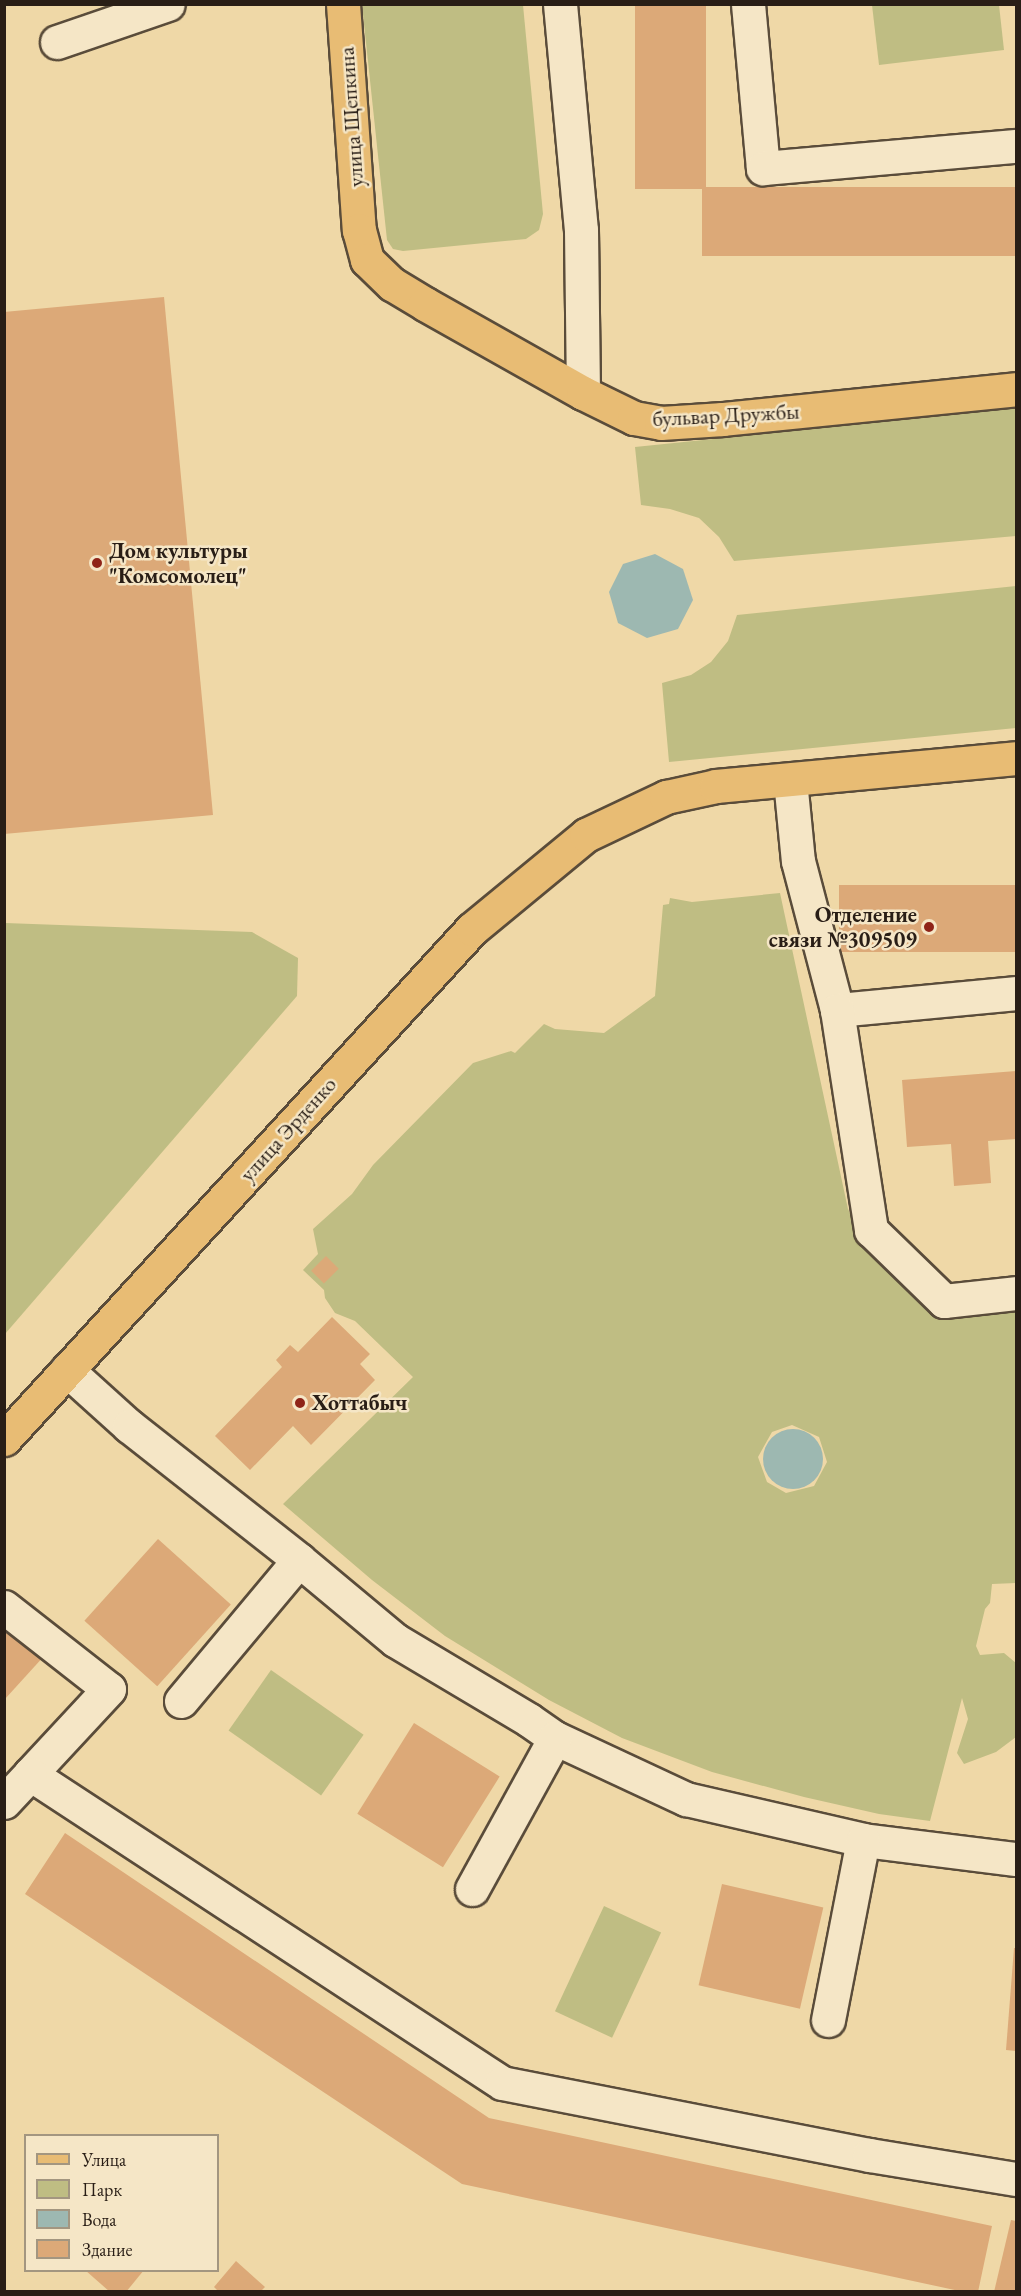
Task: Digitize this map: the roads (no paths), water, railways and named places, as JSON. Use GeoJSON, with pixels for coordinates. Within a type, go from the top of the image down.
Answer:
{"type":"FeatureCollection","features":[{"type":"Feature","properties":{"kind":"main road","name":"улица Щепкина"},"geometry":{"type":"LineString","coordinates":[[342,4],[359,230]]}},
{"type":"Feature","properties":{"kind":"main road","name":"бульвар Дружбы"},"geometry":{"type":"LineString","coordinates":[[359,230],[367,260],[392,284],[583,393],[634,418],[661,423],[723,419],[1017,389]]}},
{"type":"Feature","properties":{"kind":"main road"},"geometry":{"type":"LineString","coordinates":[[790,780],[1017,758]]}},
{"type":"Feature","properties":{"kind":"main road","name":"улица Эрденко"},"geometry":{"type":"LineString","coordinates":[[4,1439],[472,929],[586,835],[666,797],[716,786],[790,780]]}},
{"type":"Feature","properties":{"kind":"lane"},"geometry":{"type":"LineString","coordinates":[[57,42],[168,4]]}},
{"type":"Feature","properties":{"kind":"lane"},"geometry":{"type":"LineString","coordinates":[[560,4],[581,230],[583,393]]}},
{"type":"Feature","properties":{"kind":"lane"},"geometry":{"type":"LineString","coordinates":[[748,4],[762,168],[1017,146]]}},
{"type":"Feature","properties":{"kind":"lane"},"geometry":{"type":"LineString","coordinates":[[790,780],[798,861],[837,1010],[871,1230],[944,1301],[1017,1293]]}},
{"type":"Feature","properties":{"kind":"lane"},"geometry":{"type":"LineString","coordinates":[[837,1010],[1017,993]]}},
{"type":"Feature","properties":{"kind":"lane"},"geometry":{"type":"LineString","coordinates":[[68,1370],[129,1426],[299,1560],[395,1640],[530,1720],[555,1738],[686,1799],[863,1840],[1017,1859]]}},
{"type":"Feature","properties":{"kind":"lane"},"geometry":{"type":"LineString","coordinates":[[182,1701],[299,1560]]}},
{"type":"Feature","properties":{"kind":"lane"},"geometry":{"type":"LineString","coordinates":[[4,1607],[109,1689],[4,1802]]}},
{"type":"Feature","properties":{"kind":"lane"},"geometry":{"type":"LineString","coordinates":[[472,1889],[555,1738]]}},
{"type":"Feature","properties":{"kind":"lane"},"geometry":{"type":"LineString","coordinates":[[30,1774],[502,2084],[869,2155],[1017,2179]]}},
{"type":"Feature","properties":{"kind":"lane"},"geometry":{"type":"LineString","coordinates":[[828,2020],[863,1840]]}},
{"type":"Feature","properties":{"kind":"water"},"geometry":{"type":"Polygon","coordinates":[[[655,554],[683,569],[693,600],[678,629],[647,638],[618,623],[609,592],[623,564],[655,554]]]}},
{"type":"Feature","properties":{"kind":"water"},"geometry":{"type":"Polygon","coordinates":[[[793,1429],[810,1434],[818,1442],[823,1459],[818,1476],[810,1484],[793,1489],[776,1484],[768,1476],[763,1459],[768,1442],[776,1434],[793,1429]]]}},
{"type":"Feature","properties":{"kind":"place","name":"Дом культуры \"Комсомолец\""},"geometry":{"type":"Point","coordinates":[97,563]}},
{"type":"Feature","properties":{"kind":"place","name":"Отделение связи №309509"},"geometry":{"type":"Point","coordinates":[929,927]}},
{"type":"Feature","properties":{"kind":"place","name":"Хоттабыч"},"geometry":{"type":"Point","coordinates":[300,1403]}}]}
